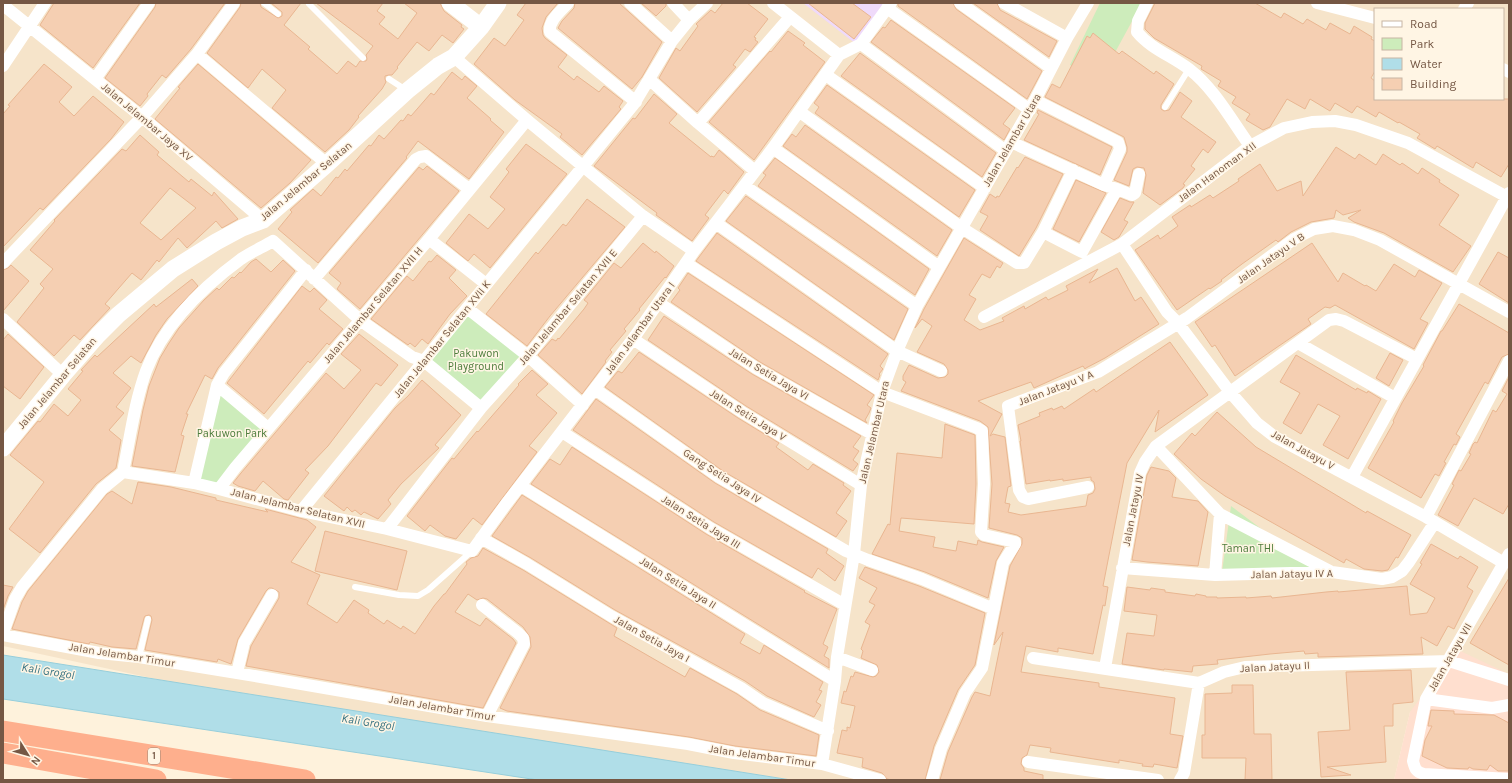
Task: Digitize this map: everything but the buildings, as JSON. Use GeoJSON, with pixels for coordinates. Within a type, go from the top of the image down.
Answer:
{"type":"FeatureCollection","features":[{"type":"Feature","properties":{"kind":"highway","name":"1"},"geometry":{"type":"LineString","coordinates":[[3,731],[305,780]]}},
{"type":"Feature","properties":{"kind":"highway","name":"1"},"geometry":{"type":"LineString","coordinates":[[3,753],[156,780]]}},
{"type":"Feature","properties":{"kind":"street"},"geometry":{"type":"LineString","coordinates":[[3,66],[45,3]]}},
{"type":"Feature","properties":{"kind":"street"},"geometry":{"type":"LineString","coordinates":[[96,79],[149,3]]}},
{"type":"Feature","properties":{"kind":"street"},"geometry":{"type":"LineString","coordinates":[[3,263],[142,117],[197,54],[234,3]]}},
{"type":"Feature","properties":{"kind":"street"},"geometry":{"type":"LineString","coordinates":[[450,3],[481,27]]}},
{"type":"Feature","properties":{"kind":"street","name":"Jalan Jelambar Selatan"},"geometry":{"type":"LineString","coordinates":[[3,448],[63,375],[98,335],[118,315],[173,269],[216,242],[242,228],[263,220],[328,164],[407,91],[438,66],[454,57],[481,27],[498,3]]}},
{"type":"Feature","properties":{"kind":"street"},"geometry":{"type":"LineString","coordinates":[[568,3],[551,23],[549,27],[550,32],[636,102]]}},
{"type":"Feature","properties":{"kind":"street"},"geometry":{"type":"LineString","coordinates":[[630,3],[672,40]]}},
{"type":"Feature","properties":{"kind":"street"},"geometry":{"type":"LineString","coordinates":[[673,3],[690,20]]}},
{"type":"Feature","properties":{"kind":"street","name":"Jalan Jelambar Selatan XVII K"},"geometry":{"type":"LineString","coordinates":[[301,511],[636,102],[672,40],[707,3]]}},
{"type":"Feature","properties":{"kind":"street"},"geometry":{"type":"LineString","coordinates":[[774,3],[839,55],[861,44],[889,6],[1033,105],[1116,140],[1120,145],[1120,148],[1104,185]]}},
{"type":"Feature","properties":{"kind":"street"},"geometry":{"type":"LineString","coordinates":[[960,3],[1051,68]]}},
{"type":"Feature","properties":{"kind":"street"},"geometry":{"type":"LineString","coordinates":[[1004,3],[1067,38]]}},
{"type":"Feature","properties":{"kind":"street","name":"Jalan Jelambar Utara"},"geometry":{"type":"LineString","coordinates":[[822,764],[828,731],[837,657],[854,554],[861,485],[882,392],[897,351],[917,306],[1033,105],[1067,38],[1088,3]]}},
{"type":"Feature","properties":{"kind":"street"},"geometry":{"type":"LineString","coordinates":[[1147,3],[1138,21],[1137,32],[1144,40],[1158,51],[1189,69],[1208,86],[1250,146]]}},
{"type":"Feature","properties":{"kind":"street"},"geometry":{"type":"LineString","coordinates":[[1317,3],[1374,18]]}},
{"type":"Feature","properties":{"kind":"street"},"geometry":{"type":"LineString","coordinates":[[1360,14],[1366,3]]}},
{"type":"Feature","properties":{"kind":"street","name":"Jalan Jelambar Jaya XV"},"geometry":{"type":"LineString","coordinates":[[3,5],[142,117],[263,220]]}},
{"type":"Feature","properties":{"kind":"street"},"geometry":{"type":"LineString","coordinates":[[698,124],[790,17]]}},
{"type":"Feature","properties":{"kind":"street"},"geometry":{"type":"LineString","coordinates":[[861,44],[1009,146],[1073,170],[1104,185],[1132,195],[1135,193],[1139,174]]}},
{"type":"Feature","properties":{"kind":"street"},"geometry":{"type":"LineString","coordinates":[[197,54],[328,164]]}},
{"type":"Feature","properties":{"kind":"street","name":"Jalan Jelambar Utara I"},"geometry":{"type":"LineString","coordinates":[[472,551],[506,504],[635,340],[694,251],[745,186],[754,171],[778,151],[800,112],[839,55]]}},
{"type":"Feature","properties":{"kind":"street"},"geometry":{"type":"LineString","coordinates":[[454,57],[527,120],[643,216],[694,251]]}},
{"type":"Feature","properties":{"kind":"street"},"geometry":{"type":"LineString","coordinates":[[826,75],[984,188]]}},
{"type":"Feature","properties":{"kind":"street"},"geometry":{"type":"LineString","coordinates":[[649,79],[698,124],[754,171]]}},
{"type":"Feature","properties":{"kind":"street"},"geometry":{"type":"LineString","coordinates":[[800,112],[962,228],[1017,263],[1024,263],[1043,232],[1073,170]]}},
{"type":"Feature","properties":{"kind":"street","name":"Jalan Jelambar Selatan XVII H"},"geometry":{"type":"LineString","coordinates":[[219,489],[268,428],[429,239],[527,120]]}},
{"type":"Feature","properties":{"kind":"street","name":"Jalan Hanoman XII"},"geometry":{"type":"LineString","coordinates":[[984,317],[1122,244],[1250,146],[1284,128],[1312,122],[1335,122],[1356,125],[1408,143],[1508,196]]}},
{"type":"Feature","properties":{"kind":"street"},"geometry":{"type":"LineString","coordinates":[[778,151],[939,267]]}},
{"type":"Feature","properties":{"kind":"street"},"geometry":{"type":"LineString","coordinates":[[314,279],[416,159],[426,156],[469,189]]}},
{"type":"Feature","properties":{"kind":"street"},"geometry":{"type":"LineString","coordinates":[[745,186],[917,306]]}},
{"type":"Feature","properties":{"kind":"street"},"geometry":{"type":"LineString","coordinates":[[1043,232],[1082,252],[1117,189]]}},
{"type":"Feature","properties":{"kind":"street"},"geometry":{"type":"LineString","coordinates":[[1352,477],[1508,196]]}},
{"type":"Feature","properties":{"kind":"street","name":"Jalan Jelambar Selatan XVII E"},"geometry":{"type":"LineString","coordinates":[[387,529],[482,408],[528,356],[643,216]]}},
{"type":"Feature","properties":{"kind":"street"},"geometry":{"type":"LineString","coordinates":[[716,223],[897,351],[941,371]]}},
{"type":"Feature","properties":{"kind":"street","name":"Jalan Jatayu V B"},"geometry":{"type":"LineString","coordinates":[[1178,323],[1187,318],[1294,239],[1314,229],[1333,226],[1354,230],[1380,240],[1458,284]]}},
{"type":"Feature","properties":{"kind":"street"},"geometry":{"type":"LineString","coordinates":[[429,239],[486,284]]}},
{"type":"Feature","properties":{"kind":"street"},"geometry":{"type":"LineString","coordinates":[[3,634],[15,599],[22,587],[102,489],[123,472],[139,394],[146,370],[175,320],[201,293],[242,258],[273,241],[360,320],[412,357],[424,361],[482,408]]}},
{"type":"Feature","properties":{"kind":"street","name":"Jalan Jatayu V"},"geometry":{"type":"LineString","coordinates":[[1122,244],[1167,312],[1178,323],[1230,392],[1257,423],[1275,437],[1430,520],[1506,558]]}},
{"type":"Feature","properties":{"kind":"street"},"geometry":{"type":"LineString","coordinates":[[686,263],[882,392],[982,431],[984,484],[980,532],[984,535],[1015,543],[1003,563],[982,668],[965,693],[941,749],[932,780]]}},
{"type":"Feature","properties":{"kind":"street"},"geometry":{"type":"LineString","coordinates":[[194,483],[217,385],[224,373],[306,270]]}},
{"type":"Feature","properties":{"kind":"street"},"geometry":{"type":"LineString","coordinates":[[1458,284],[1509,312]]}},
{"type":"Feature","properties":{"kind":"street","name":"Jalan Setia Jaya VI"},"geometry":{"type":"LineString","coordinates":[[659,303],[756,368],[872,434]]}},
{"type":"Feature","properties":{"kind":"street"},"geometry":{"type":"LineString","coordinates":[[467,308],[528,356],[583,405]]}},
{"type":"Feature","properties":{"kind":"street"},"geometry":{"type":"LineString","coordinates":[[3,319],[63,375]]}},
{"type":"Feature","properties":{"kind":"street","name":"Jalan Jatayu IV"},"geometry":{"type":"LineString","coordinates":[[1105,668],[1140,473],[1145,462],[1156,446],[1329,320],[1336,319],[1344,321],[1417,359]]}},
{"type":"Feature","properties":{"kind":"street","name":"Jalan Jatayu V A"},"geometry":{"type":"LineString","coordinates":[[1088,487],[1028,499],[1022,496],[1019,490],[1008,406],[1098,372],[1178,323]]}},
{"type":"Feature","properties":{"kind":"street","name":"Jalan Setia Jaya V"},"geometry":{"type":"LineString","coordinates":[[635,340],[742,412],[861,485]]}},
{"type":"Feature","properties":{"kind":"street"},"geometry":{"type":"LineString","coordinates":[[1298,343],[1395,398]]}},
{"type":"Feature","properties":{"kind":"street","name":"Jalan Jatayu IV A"},"geometry":{"type":"LineString","coordinates":[[1122,568],[1215,575],[1332,572],[1382,579],[1392,577],[1402,571],[1409,562],[1509,361]]}},
{"type":"Feature","properties":{"kind":"street"},"geometry":{"type":"LineString","coordinates":[[217,385],[268,428]]}},
{"type":"Feature","properties":{"kind":"street","name":"Gang Setia Jaya IV"},"geometry":{"type":"LineString","coordinates":[[595,389],[719,477],[854,554],[922,579],[994,609]]}},
{"type":"Feature","properties":{"kind":"street","name":"Jalan Setia Jaya III"},"geometry":{"type":"LineString","coordinates":[[562,432],[710,528],[845,605]]}},
{"type":"Feature","properties":{"kind":"street"},"geometry":{"type":"LineString","coordinates":[[1156,446],[1220,514],[1332,572]]}},
{"type":"Feature","properties":{"kind":"street","name":"Jalan Jelambar Selatan XVII"},"geometry":{"type":"LineString","coordinates":[[123,472],[194,483],[301,511],[387,529],[472,551]]}},
{"type":"Feature","properties":{"kind":"street","name":"Jalan Setia Jaya II"},"geometry":{"type":"LineString","coordinates":[[520,486],[835,681]]}},
{"type":"Feature","properties":{"kind":"street"},"geometry":{"type":"LineString","coordinates":[[1215,575],[1220,514]]}},
{"type":"Feature","properties":{"kind":"street","name":"Jalan Setia Jaya I"},"geometry":{"type":"LineString","coordinates":[[481,538],[527,564],[637,631],[741,688],[763,703],[828,731]]}},
{"type":"Feature","properties":{"kind":"street","name":"Jalan Jatayu VII"},"geometry":{"type":"LineString","coordinates":[[1506,558],[1449,661],[1426,699],[1413,761],[1418,772],[1424,774],[1509,779]]}},
{"type":"Feature","properties":{"kind":"street"},"geometry":{"type":"LineString","coordinates":[[237,673],[244,643],[272,595]]}},
{"type":"Feature","properties":{"kind":"street"},"geometry":{"type":"LineString","coordinates":[[482,605],[518,633],[523,638],[524,644],[487,716]]}},
{"type":"Feature","properties":{"kind":"street","name":"Jalan Jelambar Timur"},"geometry":{"type":"LineString","coordinates":[[3,634],[99,653],[237,673],[487,716],[688,744],[734,753],[822,764],[880,780]]}},
{"type":"Feature","properties":{"kind":"street"},"geometry":{"type":"LineString","coordinates":[[837,657],[872,670]]}},
{"type":"Feature","properties":{"kind":"street"},"geometry":{"type":"LineString","coordinates":[[1033,658],[1199,683],[1184,773],[1180,780]]}},
{"type":"Feature","properties":{"kind":"street","name":"Jalan Jatayu II"},"geometry":{"type":"LineString","coordinates":[[1199,683],[1224,672],[1245,667],[1449,661],[1509,680]]}},
{"type":"Feature","properties":{"kind":"street"},"geometry":{"type":"LineString","coordinates":[[1426,699],[1492,708],[1509,705]]}},
{"type":"Feature","properties":{"kind":"street"},"geometry":{"type":"LineString","coordinates":[[1028,762],[1158,780]]}},
{"type":"Feature","properties":{"kind":"lane"},"geometry":{"type":"LineString","coordinates":[[264,3],[278,14]]}},
{"type":"Feature","properties":{"kind":"lane"},"geometry":{"type":"LineString","coordinates":[[309,4],[364,58]]}},
{"type":"Feature","properties":{"kind":"lane"},"geometry":{"type":"LineString","coordinates":[[1165,107],[1189,69]]}},
{"type":"Feature","properties":{"kind":"lane"},"geometry":{"type":"LineString","coordinates":[[389,79],[407,91]]}},
{"type":"Feature","properties":{"kind":"lane","name":"Jalan Jelambar Utara I"},"geometry":{"type":"LineString","coordinates":[[355,587],[399,595],[418,596],[428,590],[472,551]]}},
{"type":"Feature","properties":{"kind":"lane"},"geometry":{"type":"LineString","coordinates":[[139,658],[148,619]]}},
{"type":"Feature","properties":{"kind":"shaded area"},"geometry":{"type":"Polygon","coordinates":[[[3,3],[1509,3],[1509,674],[1410,712],[1394,780],[793,780],[225,694],[3,646],[3,3]]]}},
{"type":"Feature","properties":{"kind":"shaded area"},"geometry":{"type":"Polygon","coordinates":[[[803,3],[888,3],[856,44],[803,3]]]}},
{"type":"Feature","properties":{"kind":"shaded area"},"geometry":{"type":"Polygon","coordinates":[[[1456,649],[1509,674],[1509,780],[1394,780],[1410,712],[1456,649]]]}},
{"type":"Feature","properties":{"kind":"green space"},"geometry":{"type":"Polygon","coordinates":[[[1100,3],[1142,3],[1100,80],[1070,65],[1100,3]]]}},
{"type":"Feature","properties":{"kind":"green space","name":"Pakuwon Playground"},"geometry":{"type":"Polygon","coordinates":[[[467,308],[528,356],[481,408],[424,361],[467,308]]]}},
{"type":"Feature","properties":{"kind":"green space","name":"Pakuwon Park"},"geometry":{"type":"Polygon","coordinates":[[[218,389],[265,430],[217,487],[193,483],[218,389]]]}},
{"type":"Feature","properties":{"kind":"green space","name":"Taman THI"},"geometry":{"type":"Polygon","coordinates":[[[1231,506],[1312,567],[1222,572],[1231,506]]]}},
{"type":"Feature","properties":{"kind":"water","name":"Kali Grogol"},"geometry":{"type":"Polygon","coordinates":[[[3,655],[791,780],[538,780],[3,699],[3,655]]]}}]}
